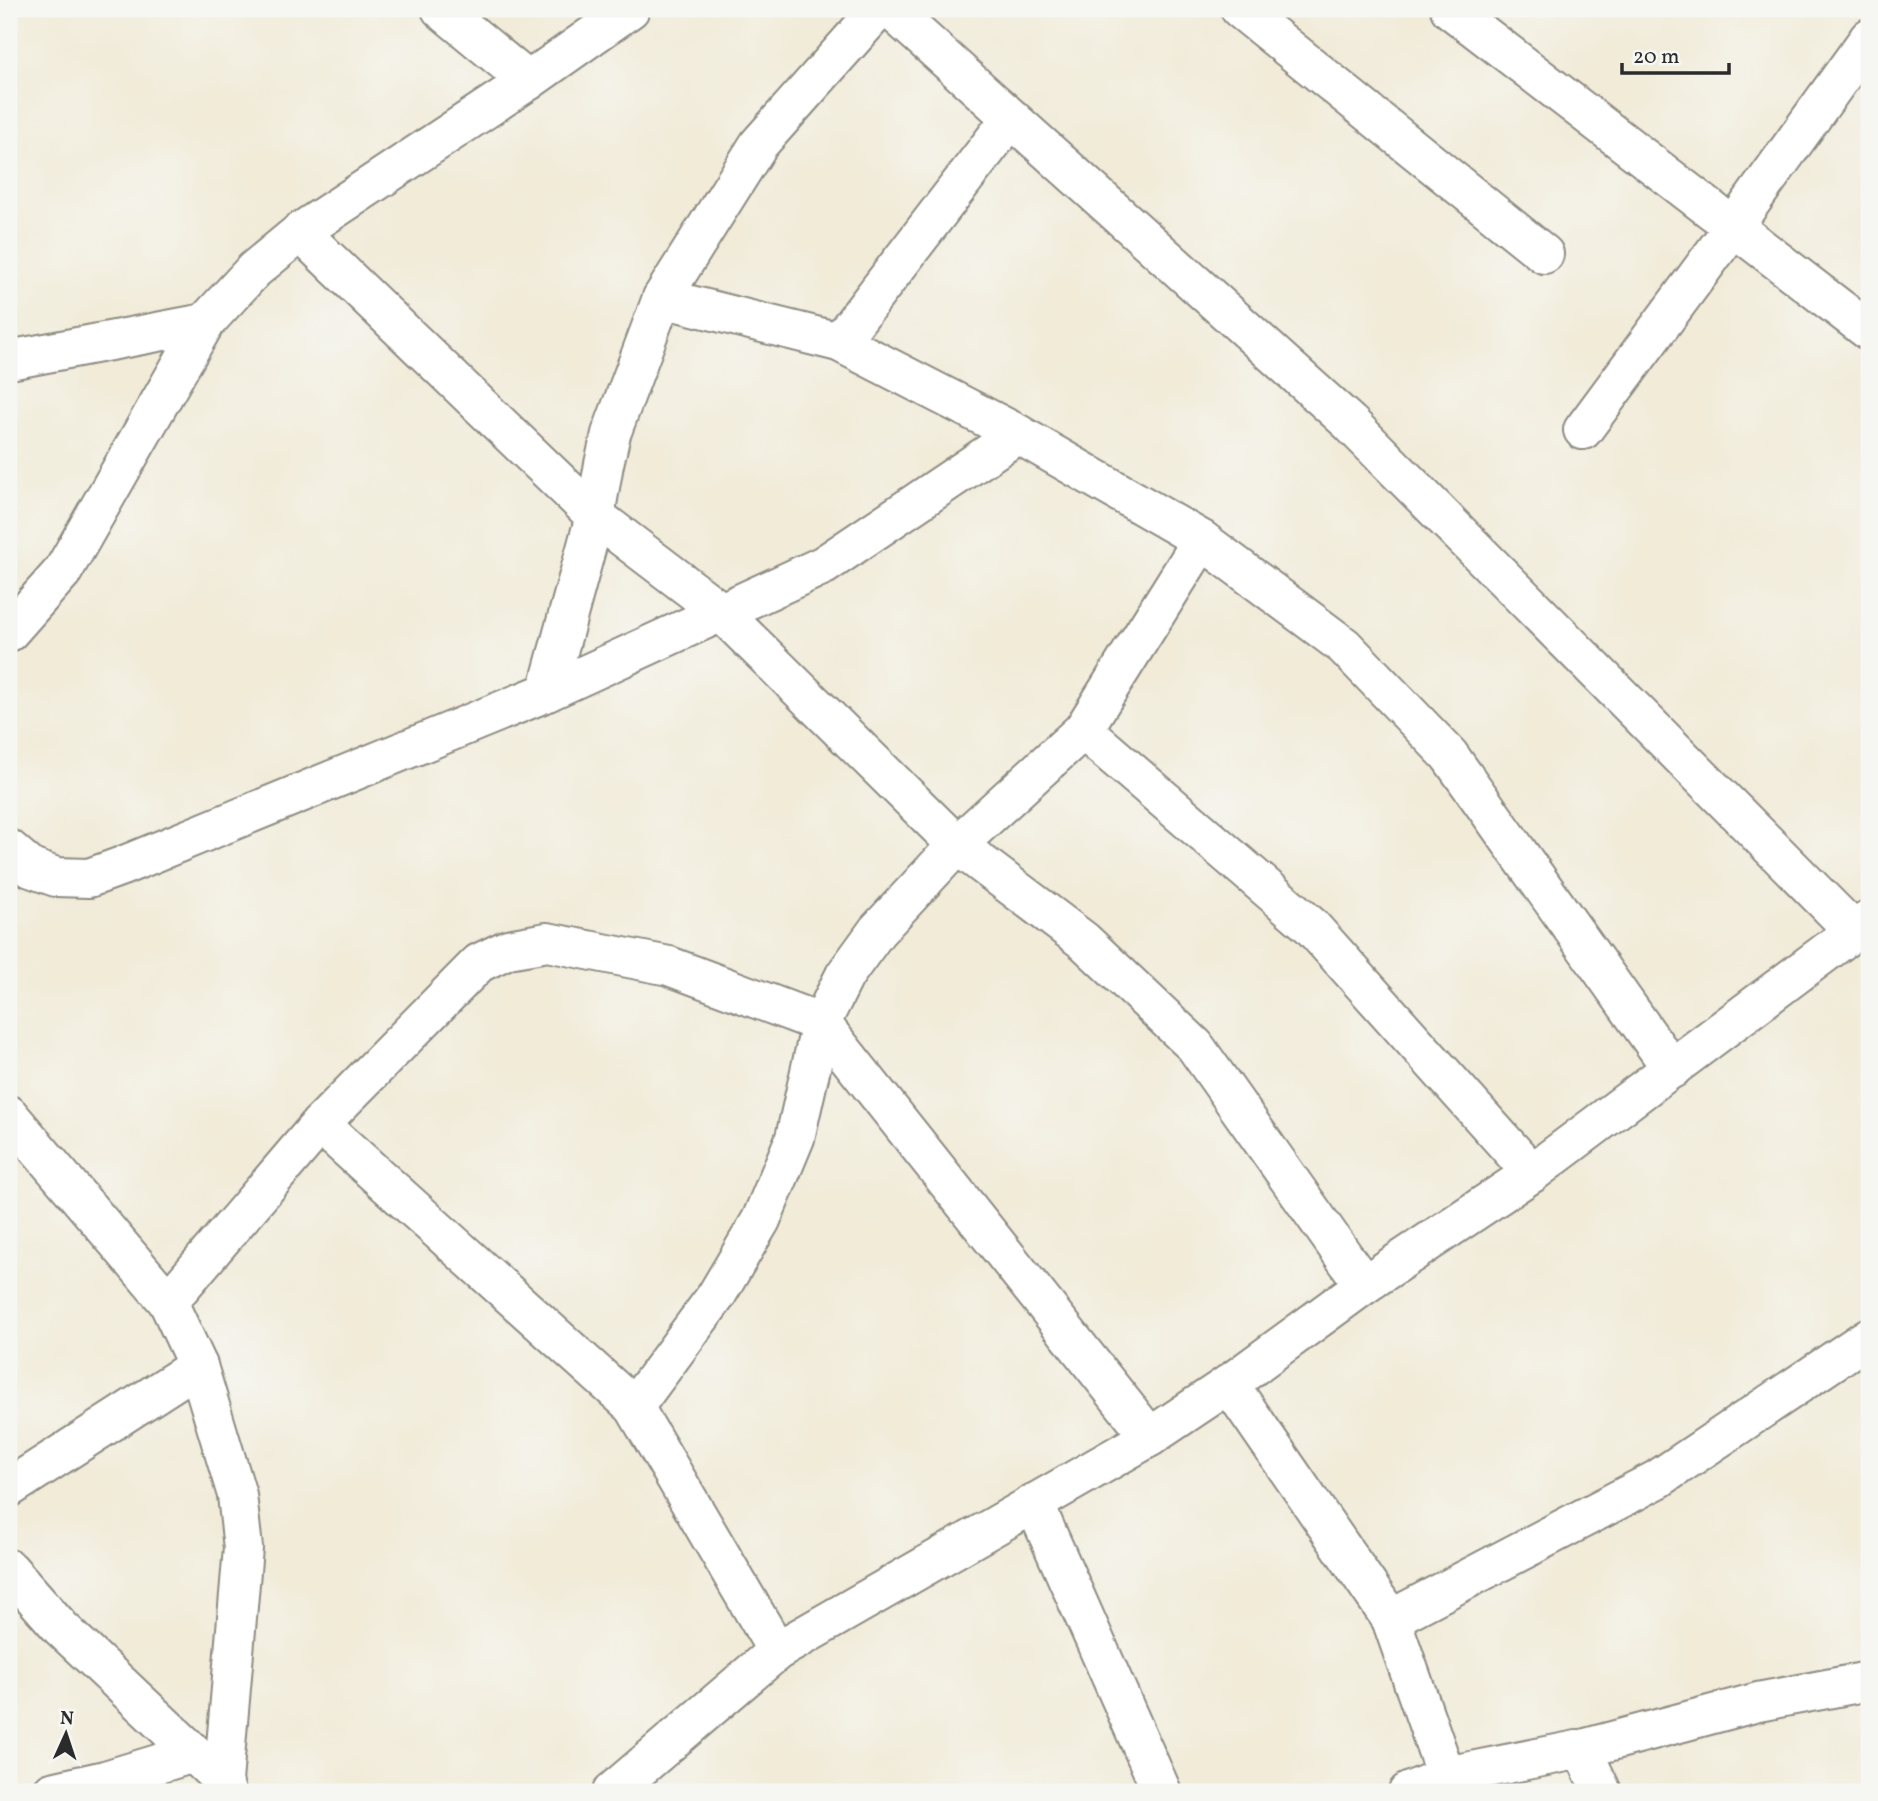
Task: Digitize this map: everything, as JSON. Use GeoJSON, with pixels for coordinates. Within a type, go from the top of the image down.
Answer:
{"type":"FeatureCollection","features":[{"type":"Feature","properties":{"kind":"street"},"geometry":{"type":"LineString","coordinates":[[441,9],[528,81]]}},
{"type":"Feature","properties":{"kind":"street"},"geometry":{"type":"LineString","coordinates":[[9,632],[63,572],[205,323],[254,270],[300,232],[528,81],[630,9]]}},
{"type":"Feature","properties":{"kind":"street"},"geometry":{"type":"LineString","coordinates":[[547,692],[596,516],[611,434],[662,298],[760,144],[879,9]]}},
{"type":"Feature","properties":{"kind":"street"},"geometry":{"type":"LineString","coordinates":[[612,1792],[777,1651],[1150,1437],[1229,1384],[1364,1285],[1532,1173],[1862,926],[1350,422],[890,9]]}},
{"type":"Feature","properties":{"kind":"street"},"geometry":{"type":"LineString","coordinates":[[1240,9],[1544,254]]}},
{"type":"Feature","properties":{"kind":"street"},"geometry":{"type":"LineString","coordinates":[[1450,9],[1869,331]]}},
{"type":"Feature","properties":{"kind":"street"},"geometry":{"type":"LineString","coordinates":[[1583,430],[1869,38]]}},
{"type":"Feature","properties":{"kind":"street"},"geometry":{"type":"LineString","coordinates":[[839,342],[1011,118]]}},
{"type":"Feature","properties":{"kind":"street"},"geometry":{"type":"LineString","coordinates":[[300,232],[596,516],[720,611],[957,845],[1084,941],[1195,1046],[1364,1285]]}},
{"type":"Feature","properties":{"kind":"street"},"geometry":{"type":"LineString","coordinates":[[662,298],[839,342],[1018,434],[1202,540],[1344,646],[1449,755],[1672,1069]]}},
{"type":"Feature","properties":{"kind":"street"},"geometry":{"type":"LineString","coordinates":[[9,360],[205,323]]}},
{"type":"Feature","properties":{"kind":"street"},"geometry":{"type":"LineString","coordinates":[[9,849],[31,868],[44,873],[56,877],[89,877],[135,861],[547,692],[824,565],[1018,434]]}},
{"type":"Feature","properties":{"kind":"street"},"geometry":{"type":"LineString","coordinates":[[634,1407],[716,1296],[761,1220],[795,1138],[821,1023],[845,975],[877,930],[957,845],[1083,730],[1202,540]]}},
{"type":"Feature","properties":{"kind":"street"},"geometry":{"type":"LineString","coordinates":[[1083,730],[1311,926],[1532,1173]]}},
{"type":"Feature","properties":{"kind":"street"},"geometry":{"type":"LineString","coordinates":[[168,1302],[320,1124],[479,963],[508,949],[547,942],[669,965],[821,1023],[1150,1437]]}},
{"type":"Feature","properties":{"kind":"street"},"geometry":{"type":"LineString","coordinates":[[9,1115],[168,1302],[198,1366],[237,1494],[243,1548],[224,1786]]}},
{"type":"Feature","properties":{"kind":"street"},"geometry":{"type":"LineString","coordinates":[[320,1124],[634,1407],[777,1651]]}},
{"type":"Feature","properties":{"kind":"street"},"geometry":{"type":"LineString","coordinates":[[1391,1619],[1658,1479],[1869,1337]]}},
{"type":"Feature","properties":{"kind":"street"},"geometry":{"type":"LineString","coordinates":[[9,1488],[198,1366]]}},
{"type":"Feature","properties":{"kind":"street"},"geometry":{"type":"LineString","coordinates":[[1229,1384],[1391,1619],[1448,1784]]}},
{"type":"Feature","properties":{"kind":"street"},"geometry":{"type":"LineString","coordinates":[[1034,1503],[1162,1792]]}},
{"type":"Feature","properties":{"kind":"street"},"geometry":{"type":"LineString","coordinates":[[9,1569],[61,1628],[224,1786]]}},
{"type":"Feature","properties":{"kind":"street"},"geometry":{"type":"LineString","coordinates":[[1408,1792],[1448,1784],[1758,1702],[1869,1681]]}},
{"type":"Feature","properties":{"kind":"street"},"geometry":{"type":"LineString","coordinates":[[1582,1749],[1602,1792]]}},
{"type":"Feature","properties":{"kind":"street"},"geometry":{"type":"LineString","coordinates":[[52,1792],[105,1780],[194,1754]]}}]}
